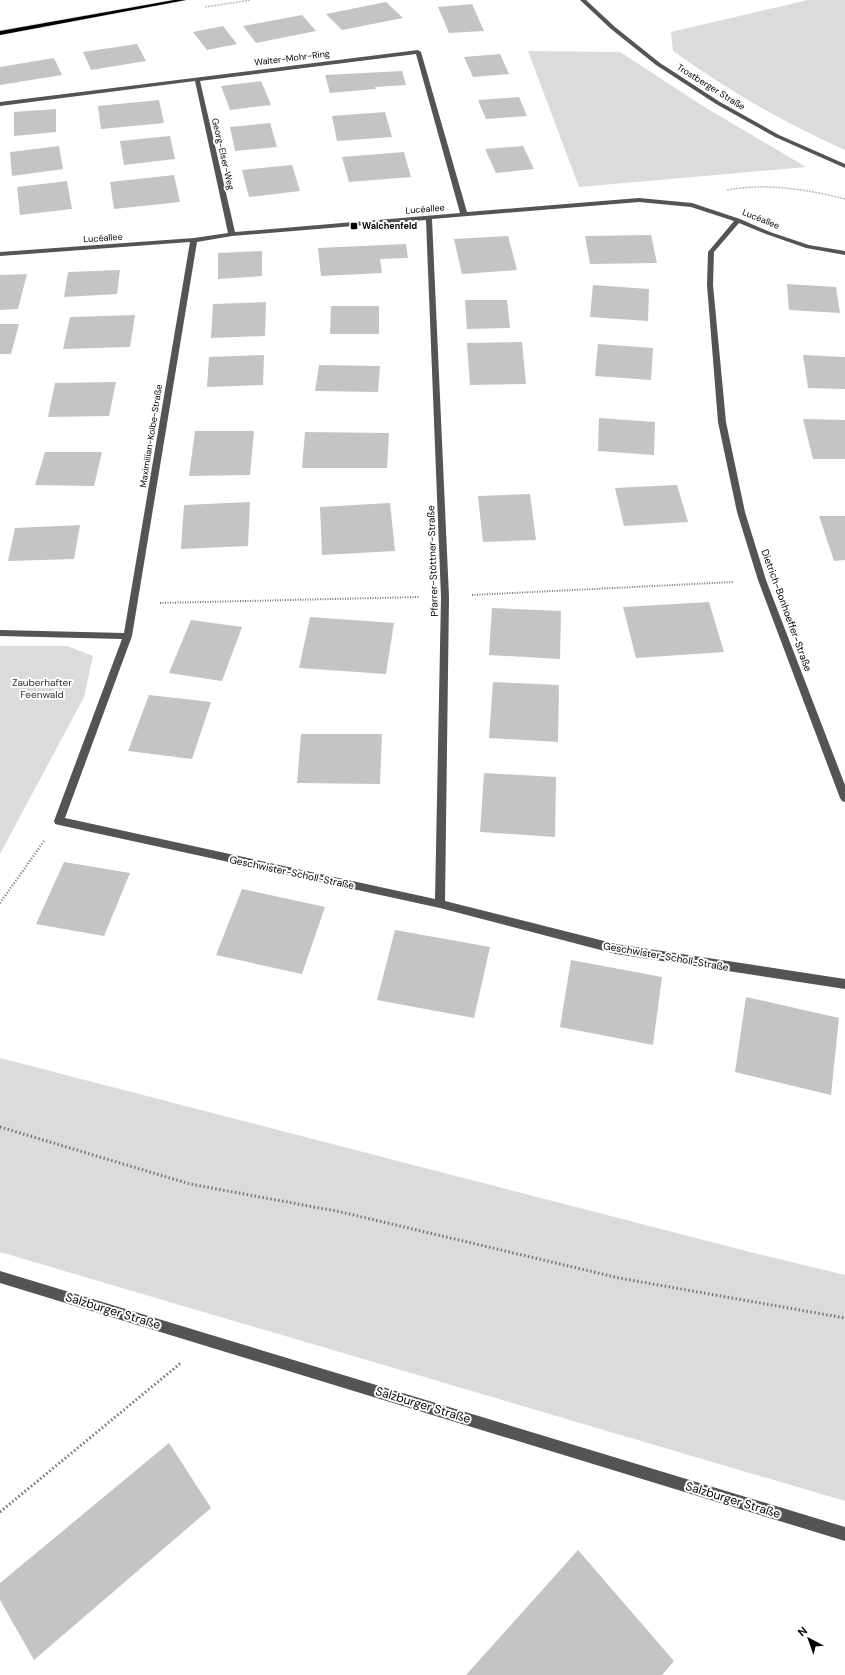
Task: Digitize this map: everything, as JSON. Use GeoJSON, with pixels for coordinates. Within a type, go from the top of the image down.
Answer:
{"type":"FeatureCollection","features":[{"type":"Feature","properties":{"kind":"main road"},"geometry":{"type":"LineString","coordinates":[[0,33],[183,0]]}},
{"type":"Feature","properties":{"kind":"street","name":"Trostberger Straße"},"geometry":{"type":"LineString","coordinates":[[583,0],[613,28],[658,64],[718,103],[777,136],[845,166]]}},
{"type":"Feature","properties":{"kind":"street","name":"Walter-Mohr-Ring"},"geometry":{"type":"LineString","coordinates":[[0,104],[418,52],[464,215]]}},
{"type":"Feature","properties":{"kind":"street","name":"Georg-Elser-Weg"},"geometry":{"type":"LineString","coordinates":[[197,79],[232,234]]}},
{"type":"Feature","properties":{"kind":"street","name":"Lucéallee"},"geometry":{"type":"LineString","coordinates":[[0,254],[194,240],[232,234],[639,200],[692,206],[738,220],[768,233],[808,246],[845,253]]}},
{"type":"Feature","properties":{"kind":"street","name":"Pfarrer-Stöttner-Straße"},"geometry":{"type":"LineString","coordinates":[[429,218],[445,597],[440,904]]}},
{"type":"Feature","properties":{"kind":"street","name":"Dietrich-Bonhoeffer-Straße"},"geometry":{"type":"LineString","coordinates":[[738,220],[712,252],[710,284],[722,422],[741,512],[762,580],[845,798]]}},
{"type":"Feature","properties":{"kind":"street","name":"Maximilian-Kolbe-Straße"},"geometry":{"type":"LineString","coordinates":[[128,636],[194,240]]}},
{"type":"Feature","properties":{"kind":"street"},"geometry":{"type":"LineString","coordinates":[[0,632],[128,636],[59,821]]}},
{"type":"Feature","properties":{"kind":"street","name":"Geschwister-Scholl-Straße"},"geometry":{"type":"LineString","coordinates":[[59,821],[440,904],[616,949],[845,984]]}},
{"type":"Feature","properties":{"kind":"street","name":"Salzburger Straße"},"geometry":{"type":"LineString","coordinates":[[0,1277],[845,1534]]}},
{"type":"Feature","properties":{"kind":"path"},"geometry":{"type":"LineString","coordinates":[[692,206],[707,194],[736,188],[771,186],[815,191],[845,199]]}},
{"type":"Feature","properties":{"kind":"path"},"geometry":{"type":"LineString","coordinates":[[0,903],[59,821]]}},
{"type":"Feature","properties":{"kind":"path"},"geometry":{"type":"LineString","coordinates":[[0,1127],[190,1184],[341,1212],[618,1278],[845,1318]]}},
{"type":"Feature","properties":{"kind":"path"},"geometry":{"type":"LineString","coordinates":[[0,1512],[190,1355],[198,1337]]}},
{"type":"Feature","properties":{"kind":"green space"},"geometry":{"type":"Polygon","coordinates":[[[808,0],[845,0],[845,150],[822,140],[756,105],[673,51],[671,32],[808,0]]]}},
{"type":"Feature","properties":{"kind":"green space"},"geometry":{"type":"Polygon","coordinates":[[[528,51],[620,52],[703,106],[806,167],[579,187],[528,51]]]}},
{"type":"Feature","properties":{"kind":"green space","name":"Zauberhafter Feenwald"},"geometry":{"type":"Polygon","coordinates":[[[0,646],[67,646],[93,656],[84,697],[0,854],[0,646]]]}},
{"type":"Feature","properties":{"kind":"green space"},"geometry":{"type":"Polygon","coordinates":[[[0,1058],[754,1253],[845,1275],[845,1501],[0,1252],[0,1058]]]}},
{"type":"Feature","properties":{"kind":"building"},"geometry":{"type":"Polygon","coordinates":[[[386,2],[403,18],[342,30],[326,14],[386,2]]]}},
{"type":"Feature","properties":{"kind":"building"},"geometry":{"type":"Polygon","coordinates":[[[472,4],[484,31],[449,33],[438,7],[472,4]]]}},
{"type":"Feature","properties":{"kind":"building"},"geometry":{"type":"Polygon","coordinates":[[[302,15],[316,31],[256,43],[243,26],[302,15]]]}},
{"type":"Feature","properties":{"kind":"building"},"geometry":{"type":"Polygon","coordinates":[[[223,26],[237,44],[207,50],[193,32],[223,26]]]}},
{"type":"Feature","properties":{"kind":"building"},"geometry":{"type":"Polygon","coordinates":[[[137,44],[146,61],[91,70],[83,52],[137,44]]]}},
{"type":"Feature","properties":{"kind":"building"},"geometry":{"type":"Polygon","coordinates":[[[500,54],[509,74],[473,77],[464,57],[500,54]]]}},
{"type":"Feature","properties":{"kind":"building"},"geometry":{"type":"Polygon","coordinates":[[[54,58],[62,75],[0,85],[0,67],[54,58]]]}},
{"type":"Feature","properties":{"kind":"building"},"geometry":{"type":"Polygon","coordinates":[[[402,71],[406,85],[375,87],[376,89],[330,93],[325,75],[402,71]]]}},
{"type":"Feature","properties":{"kind":"building"},"geometry":{"type":"Polygon","coordinates":[[[261,81],[271,105],[230,110],[221,86],[261,81]]]}},
{"type":"Feature","properties":{"kind":"building"},"geometry":{"type":"Polygon","coordinates":[[[519,97],[527,116],[486,119],[478,100],[519,97]]]}},
{"type":"Feature","properties":{"kind":"building"},"geometry":{"type":"Polygon","coordinates":[[[159,100],[164,123],[101,129],[98,106],[159,100]]]}},
{"type":"Feature","properties":{"kind":"building"},"geometry":{"type":"Polygon","coordinates":[[[56,109],[56,132],[14,136],[14,112],[56,109]]]}},
{"type":"Feature","properties":{"kind":"building"},"geometry":{"type":"Polygon","coordinates":[[[385,112],[392,137],[337,141],[332,116],[385,112]]]}},
{"type":"Feature","properties":{"kind":"building"},"geometry":{"type":"Polygon","coordinates":[[[270,123],[277,147],[235,151],[230,127],[270,123]]]}},
{"type":"Feature","properties":{"kind":"building"},"geometry":{"type":"Polygon","coordinates":[[[170,136],[175,159],[124,165],[120,141],[170,136]]]}},
{"type":"Feature","properties":{"kind":"building"},"geometry":{"type":"Polygon","coordinates":[[[59,146],[63,169],[12,176],[10,152],[59,146]]]}},
{"type":"Feature","properties":{"kind":"building"},"geometry":{"type":"Polygon","coordinates":[[[523,146],[534,169],[496,173],[485,149],[523,146]]]}},
{"type":"Feature","properties":{"kind":"building"},"geometry":{"type":"Polygon","coordinates":[[[404,152],[411,177],[349,182],[342,157],[404,152]]]}},
{"type":"Feature","properties":{"kind":"building"},"geometry":{"type":"Polygon","coordinates":[[[292,165],[300,191],[249,197],[242,170],[292,165]]]}},
{"type":"Feature","properties":{"kind":"building"},"geometry":{"type":"Polygon","coordinates":[[[174,175],[180,202],[114,209],[110,182],[174,175]]]}},
{"type":"Feature","properties":{"kind":"building"},"geometry":{"type":"Polygon","coordinates":[[[67,181],[72,209],[20,215],[17,187],[67,181]]]}},
{"type":"Feature","properties":{"kind":"building"},"geometry":{"type":"Polygon","coordinates":[[[651,235],[657,263],[590,264],[585,236],[651,235]]]}},
{"type":"Feature","properties":{"kind":"building"},"geometry":{"type":"Polygon","coordinates":[[[508,236],[517,270],[462,274],[454,239],[508,236]]]}},
{"type":"Feature","properties":{"kind":"building"},"geometry":{"type":"Polygon","coordinates":[[[406,244],[408,258],[380,259],[382,273],[321,276],[318,248],[406,244]]]}},
{"type":"Feature","properties":{"kind":"building"},"geometry":{"type":"Polygon","coordinates":[[[262,251],[262,276],[218,279],[218,253],[262,251]]]}},
{"type":"Feature","properties":{"kind":"building"},"geometry":{"type":"Polygon","coordinates":[[[120,270],[117,294],[64,297],[68,272],[120,270]]]}},
{"type":"Feature","properties":{"kind":"building"},"geometry":{"type":"Polygon","coordinates":[[[27,274],[18,309],[0,310],[0,275],[27,274]]]}},
{"type":"Feature","properties":{"kind":"building"},"geometry":{"type":"Polygon","coordinates":[[[787,284],[836,287],[840,313],[789,310],[787,284]]]}},
{"type":"Feature","properties":{"kind":"building"},"geometry":{"type":"Polygon","coordinates":[[[593,285],[649,289],[648,321],[590,317],[593,285]]]}},
{"type":"Feature","properties":{"kind":"building"},"geometry":{"type":"Polygon","coordinates":[[[465,300],[507,300],[510,328],[467,329],[465,300]]]}},
{"type":"Feature","properties":{"kind":"building"},"geometry":{"type":"Polygon","coordinates":[[[266,302],[265,336],[211,338],[213,304],[266,302]]]}},
{"type":"Feature","properties":{"kind":"building"},"geometry":{"type":"Polygon","coordinates":[[[331,306],[379,306],[379,334],[330,334],[331,306]]]}},
{"type":"Feature","properties":{"kind":"building"},"geometry":{"type":"Polygon","coordinates":[[[135,315],[130,347],[63,349],[70,317],[135,315]]]}},
{"type":"Feature","properties":{"kind":"building"},"geometry":{"type":"Polygon","coordinates":[[[0,324],[19,324],[11,354],[0,354],[0,324]]]}},
{"type":"Feature","properties":{"kind":"building"},"geometry":{"type":"Polygon","coordinates":[[[522,342],[526,384],[470,385],[467,343],[522,342]]]}},
{"type":"Feature","properties":{"kind":"building"},"geometry":{"type":"Polygon","coordinates":[[[598,344],[653,348],[651,380],[595,376],[598,344]]]}},
{"type":"Feature","properties":{"kind":"building"},"geometry":{"type":"Polygon","coordinates":[[[264,355],[263,385],[207,387],[209,357],[264,355]]]}},
{"type":"Feature","properties":{"kind":"building"},"geometry":{"type":"Polygon","coordinates":[[[803,355],[845,357],[845,389],[808,388],[803,355]]]}},
{"type":"Feature","properties":{"kind":"building"},"geometry":{"type":"Polygon","coordinates":[[[319,365],[380,366],[378,392],[315,391],[319,365]]]}},
{"type":"Feature","properties":{"kind":"building"},"geometry":{"type":"Polygon","coordinates":[[[116,382],[109,416],[48,417],[55,383],[116,382]]]}},
{"type":"Feature","properties":{"kind":"building"},"geometry":{"type":"Polygon","coordinates":[[[599,418],[655,422],[654,455],[598,451],[599,418]]]}},
{"type":"Feature","properties":{"kind":"building"},"geometry":{"type":"Polygon","coordinates":[[[803,419],[845,420],[845,459],[813,459],[803,419]]]}},
{"type":"Feature","properties":{"kind":"building"},"geometry":{"type":"Polygon","coordinates":[[[195,431],[254,431],[250,475],[189,476],[195,431]]]}},
{"type":"Feature","properties":{"kind":"building"},"geometry":{"type":"Polygon","coordinates":[[[305,432],[389,433],[387,468],[302,468],[305,432]]]}},
{"type":"Feature","properties":{"kind":"building"},"geometry":{"type":"Polygon","coordinates":[[[45,452],[102,452],[94,486],[35,485],[45,452]]]}},
{"type":"Feature","properties":{"kind":"building"},"geometry":{"type":"Polygon","coordinates":[[[677,485],[688,522],[624,526],[615,488],[677,485]]]}},
{"type":"Feature","properties":{"kind":"building"},"geometry":{"type":"Polygon","coordinates":[[[530,494],[536,540],[483,542],[478,496],[530,494]]]}},
{"type":"Feature","properties":{"kind":"building"},"geometry":{"type":"Polygon","coordinates":[[[250,502],[248,546],[181,549],[184,505],[250,502]]]}},
{"type":"Feature","properties":{"kind":"building"},"geometry":{"type":"Polygon","coordinates":[[[390,503],[395,551],[322,555],[320,507],[390,503]]]}},
{"type":"Feature","properties":{"kind":"building"},"geometry":{"type":"Polygon","coordinates":[[[819,516],[845,516],[845,560],[834,561],[819,516]]]}},
{"type":"Feature","properties":{"kind":"building"},"geometry":{"type":"Polygon","coordinates":[[[80,525],[74,559],[8,561],[15,528],[80,525]]]}},
{"type":"Feature","properties":{"kind":"building"},"geometry":{"type":"Polygon","coordinates":[[[709,602],[724,652],[636,658],[623,607],[709,602]]]}},
{"type":"Feature","properties":{"kind":"building"},"geometry":{"type":"Polygon","coordinates":[[[492,608],[561,611],[560,659],[489,655],[492,608]]]}},
{"type":"Feature","properties":{"kind":"building"},"geometry":{"type":"Polygon","coordinates":[[[310,617],[394,623],[386,674],[299,668],[310,617]]]}},
{"type":"Feature","properties":{"kind":"building"},"geometry":{"type":"Polygon","coordinates":[[[191,620],[242,627],[222,681],[169,673],[191,620]]]}},
{"type":"Feature","properties":{"kind":"building"},"geometry":{"type":"Polygon","coordinates":[[[493,682],[559,685],[558,742],[489,738],[493,682]]]}},
{"type":"Feature","properties":{"kind":"building"},"geometry":{"type":"Polygon","coordinates":[[[149,695],[211,702],[192,759],[128,751],[149,695]]]}},
{"type":"Feature","properties":{"kind":"building"},"geometry":{"type":"Polygon","coordinates":[[[301,734],[382,734],[380,784],[297,783],[301,734]]]}},
{"type":"Feature","properties":{"kind":"building"},"geometry":{"type":"Polygon","coordinates":[[[484,773],[556,777],[555,837],[480,832],[484,773]]]}},
{"type":"Feature","properties":{"kind":"building"},"geometry":{"type":"Polygon","coordinates":[[[64,862],[130,873],[104,936],[36,924],[64,862]]]}},
{"type":"Feature","properties":{"kind":"building"},"geometry":{"type":"Polygon","coordinates":[[[242,889],[325,907],[302,974],[216,955],[242,889]]]}},
{"type":"Feature","properties":{"kind":"building"},"geometry":{"type":"Polygon","coordinates":[[[395,930],[490,947],[474,1018],[377,1000],[395,930]]]}},
{"type":"Feature","properties":{"kind":"building"},"geometry":{"type":"Polygon","coordinates":[[[571,960],[662,977],[653,1045],[560,1027],[571,960]]]}},
{"type":"Feature","properties":{"kind":"building"},"geometry":{"type":"Polygon","coordinates":[[[746,997],[839,1018],[831,1095],[735,1072],[746,997]]]}},
{"type":"Feature","properties":{"kind":"building"},"geometry":{"type":"Polygon","coordinates":[[[169,1443],[211,1508],[34,1660],[0,1600],[0,1583],[169,1443]]]}},
{"type":"Feature","properties":{"kind":"building"},"geometry":{"type":"Polygon","coordinates":[[[578,1550],[674,1661],[662,1675],[466,1675],[578,1550]]]}},
{"type":"Feature","properties":{"kind":"place","name":"Walchenfeld"},"geometry":{"type":"Point","coordinates":[354,226]}}]}
